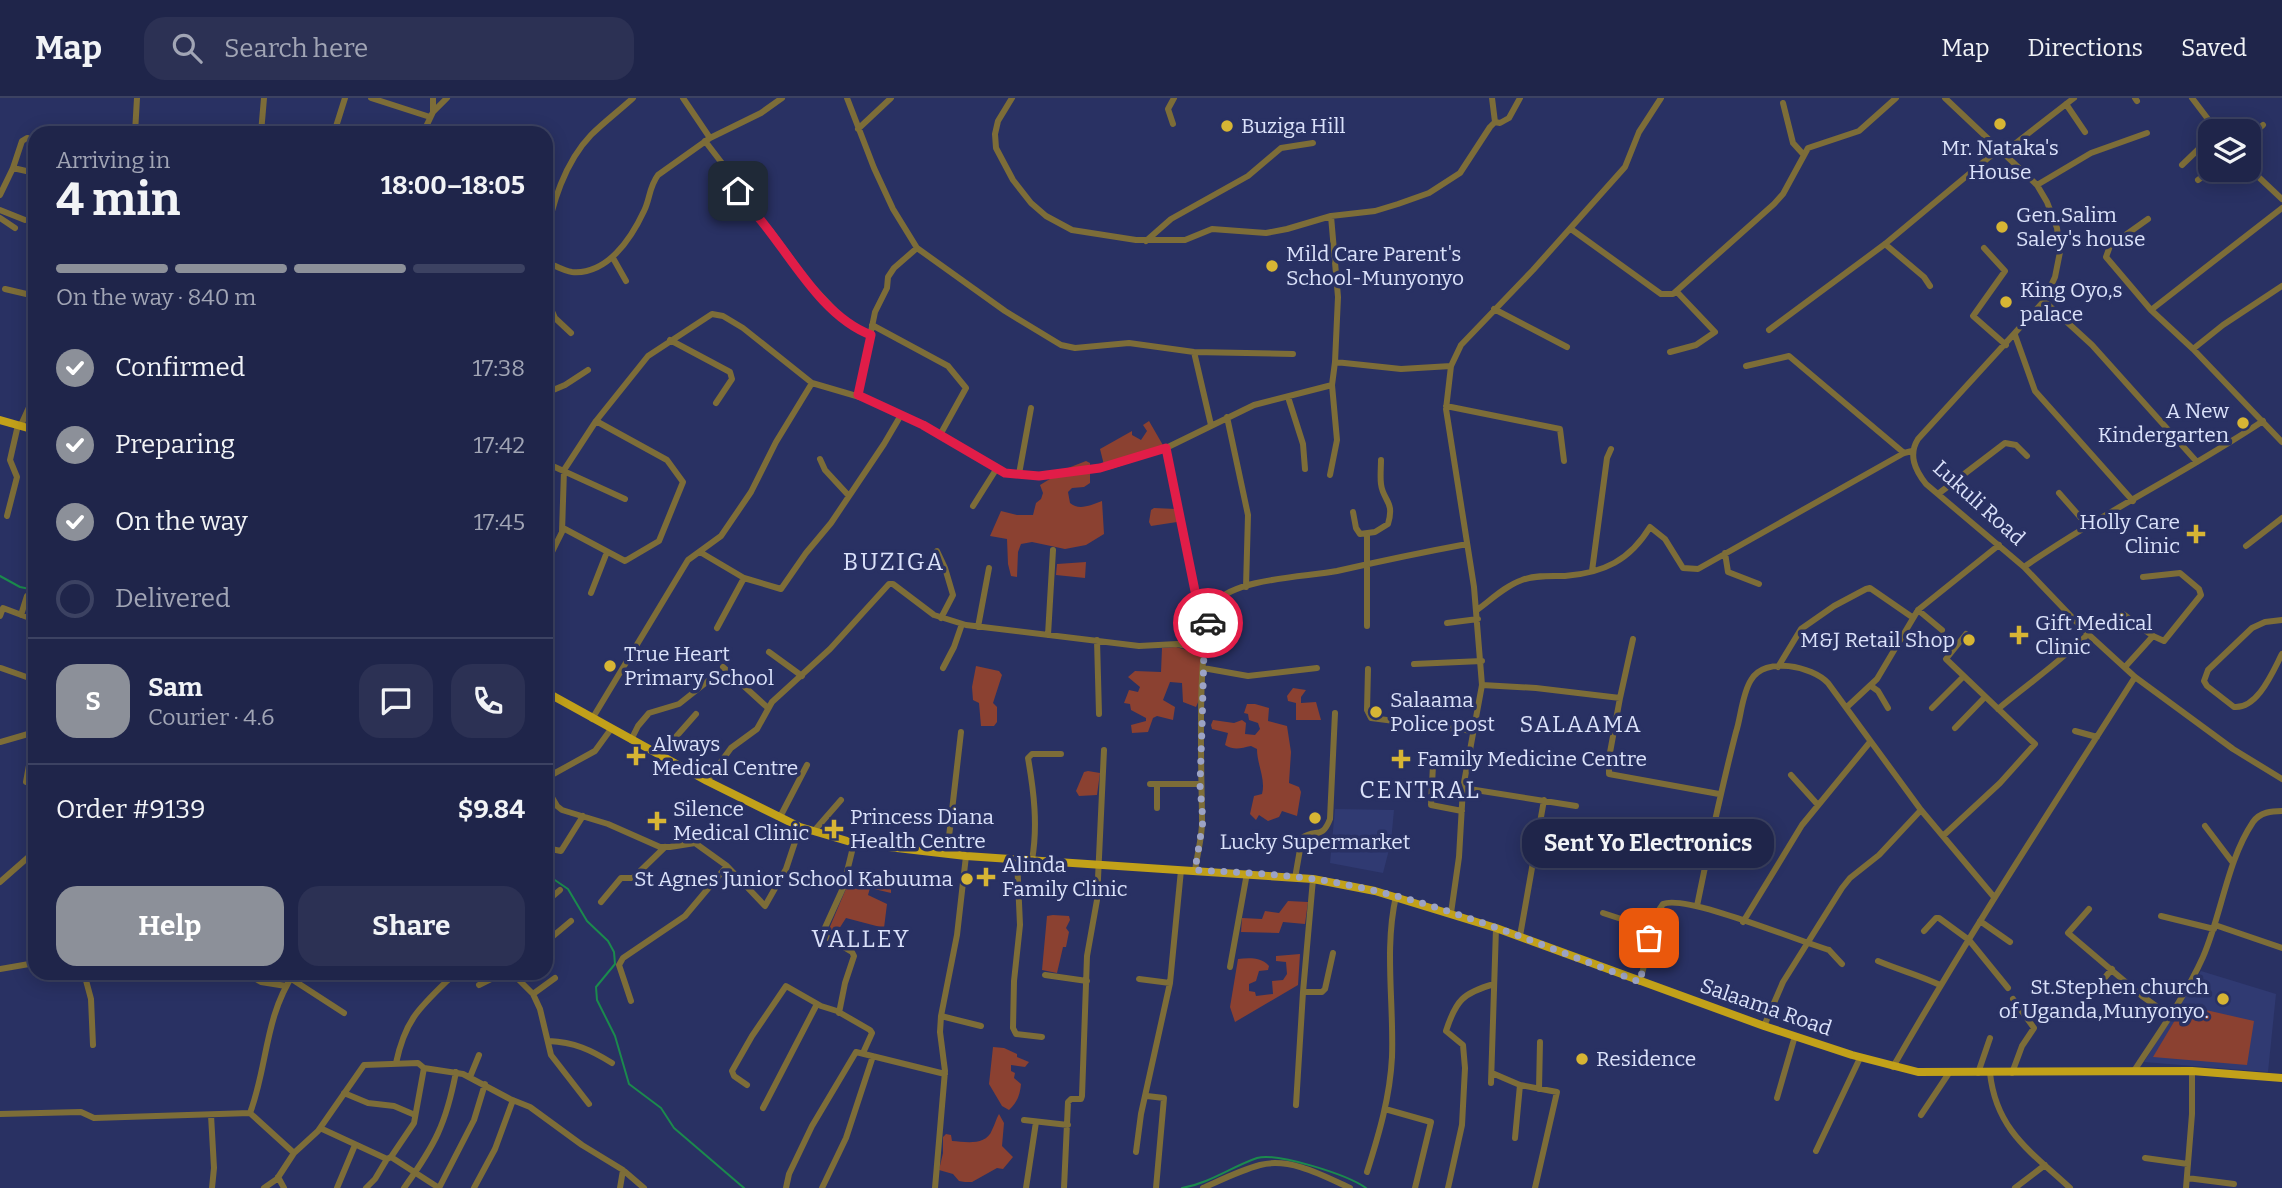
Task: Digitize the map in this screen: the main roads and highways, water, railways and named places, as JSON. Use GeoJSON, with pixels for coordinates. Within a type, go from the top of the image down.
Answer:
{"type":"FeatureCollection","features":[{"type":"Feature","properties":{"kind":"main road"},"geometry":{"type":"LineString","coordinates":[[0,420],[28,428]]}},
{"type":"Feature","properties":{"kind":"main road","name":"Salaama Road"},"geometry":{"type":"LineString","coordinates":[[553,696],[707,781],[800,827],[854,843],[947,855],[1295,877],[1396,896],[1520,936],[1764,1026],[1860,1058],[1918,1072],[2192,1070],[2282,1078]]}},
{"type":"Feature","properties":{"kind":"waterway"},"geometry":{"type":"LineString","coordinates":[[0,576],[28,589]]}},
{"type":"Feature","properties":{"kind":"waterway"},"geometry":{"type":"LineString","coordinates":[[553,879],[568,889],[587,921],[608,941],[614,952],[615,964],[596,987],[597,1000],[615,1036],[629,1084],[661,1108],[674,1128],[744,1188]]}},
{"type":"Feature","properties":{"kind":"waterway"},"geometry":{"type":"LineString","coordinates":[[1182,1188],[1257,1158],[1267,1157],[1312,1166],[1366,1188]]}},
{"type":"Feature","properties":{"kind":"place","name":"Mr. Nataka's House"},"geometry":{"type":"Point","coordinates":[2000,124]}},
{"type":"Feature","properties":{"kind":"place","name":"Buziga Hill"},"geometry":{"type":"Point","coordinates":[1227,126]}},
{"type":"Feature","properties":{"kind":"place","name":"Gen.Salim Saley's house"},"geometry":{"type":"Point","coordinates":[2002,227]}},
{"type":"Feature","properties":{"kind":"place","name":"Mild Care Parent's School-Munyonyo"},"geometry":{"type":"Point","coordinates":[1272,266]}},
{"type":"Feature","properties":{"kind":"place","name":"King Oyo,s palace"},"geometry":{"type":"Point","coordinates":[2006,302]}},
{"type":"Feature","properties":{"kind":"place","name":"A New Kindergarten"},"geometry":{"type":"Point","coordinates":[2243,423]}},
{"type":"Feature","properties":{"kind":"place","name":"Holly Care Clinic"},"geometry":{"type":"Point","coordinates":[2196,534]}},
{"type":"Feature","properties":{"kind":"place","name":"Gift Medical Clinic"},"geometry":{"type":"Point","coordinates":[2019,635]}},
{"type":"Feature","properties":{"kind":"place","name":"M&J Retail Shop"},"geometry":{"type":"Point","coordinates":[1969,640]}},
{"type":"Feature","properties":{"kind":"place","name":"True Heart Primary School"},"geometry":{"type":"Point","coordinates":[610,666]}},
{"type":"Feature","properties":{"kind":"place","name":"Salaama Police post"},"geometry":{"type":"Point","coordinates":[1376,712]}},
{"type":"Feature","properties":{"kind":"place","name":"Always Medical Centre"},"geometry":{"type":"Point","coordinates":[636,756]}},
{"type":"Feature","properties":{"kind":"place","name":"Family Medicine Centre"},"geometry":{"type":"Point","coordinates":[1401,759]}},
{"type":"Feature","properties":{"kind":"place","name":"Lucky Supermarket"},"geometry":{"type":"Point","coordinates":[1315,818]}},
{"type":"Feature","properties":{"kind":"place","name":"Silence Medical Clinic"},"geometry":{"type":"Point","coordinates":[657,821]}},
{"type":"Feature","properties":{"kind":"place","name":"Princess Diana Health Centre"},"geometry":{"type":"Point","coordinates":[834,829]}},
{"type":"Feature","properties":{"kind":"place","name":"Alinda Family Clinic"},"geometry":{"type":"Point","coordinates":[986,877]}},
{"type":"Feature","properties":{"kind":"place","name":"St Agnes Junior School Kabuuma"},"geometry":{"type":"Point","coordinates":[967,879]}},
{"type":"Feature","properties":{"kind":"place","name":"Sent Yo Electronics"},"geometry":{"type":"Point","coordinates":[1649,938]}},
{"type":"Feature","properties":{"kind":"place","name":"St.Stephen church of Uganda,Munyonyo."},"geometry":{"type":"Point","coordinates":[2223,999]}},
{"type":"Feature","properties":{"kind":"place","name":"Residence"},"geometry":{"type":"Point","coordinates":[1582,1059]}},
{"type":"Feature","properties":{"kind":"district","name":"BUZIGA"},"geometry":{"type":"Point","coordinates":[894,562]}},
{"type":"Feature","properties":{"kind":"district","name":"SALAAMA"},"geometry":{"type":"Point","coordinates":[1581,724]}},
{"type":"Feature","properties":{"kind":"district","name":"CENTRAL"},"geometry":{"type":"Point","coordinates":[1420,790]}},
{"type":"Feature","properties":{"kind":"district","name":"VALLEY"},"geometry":{"type":"Point","coordinates":[861,939]}}]}
